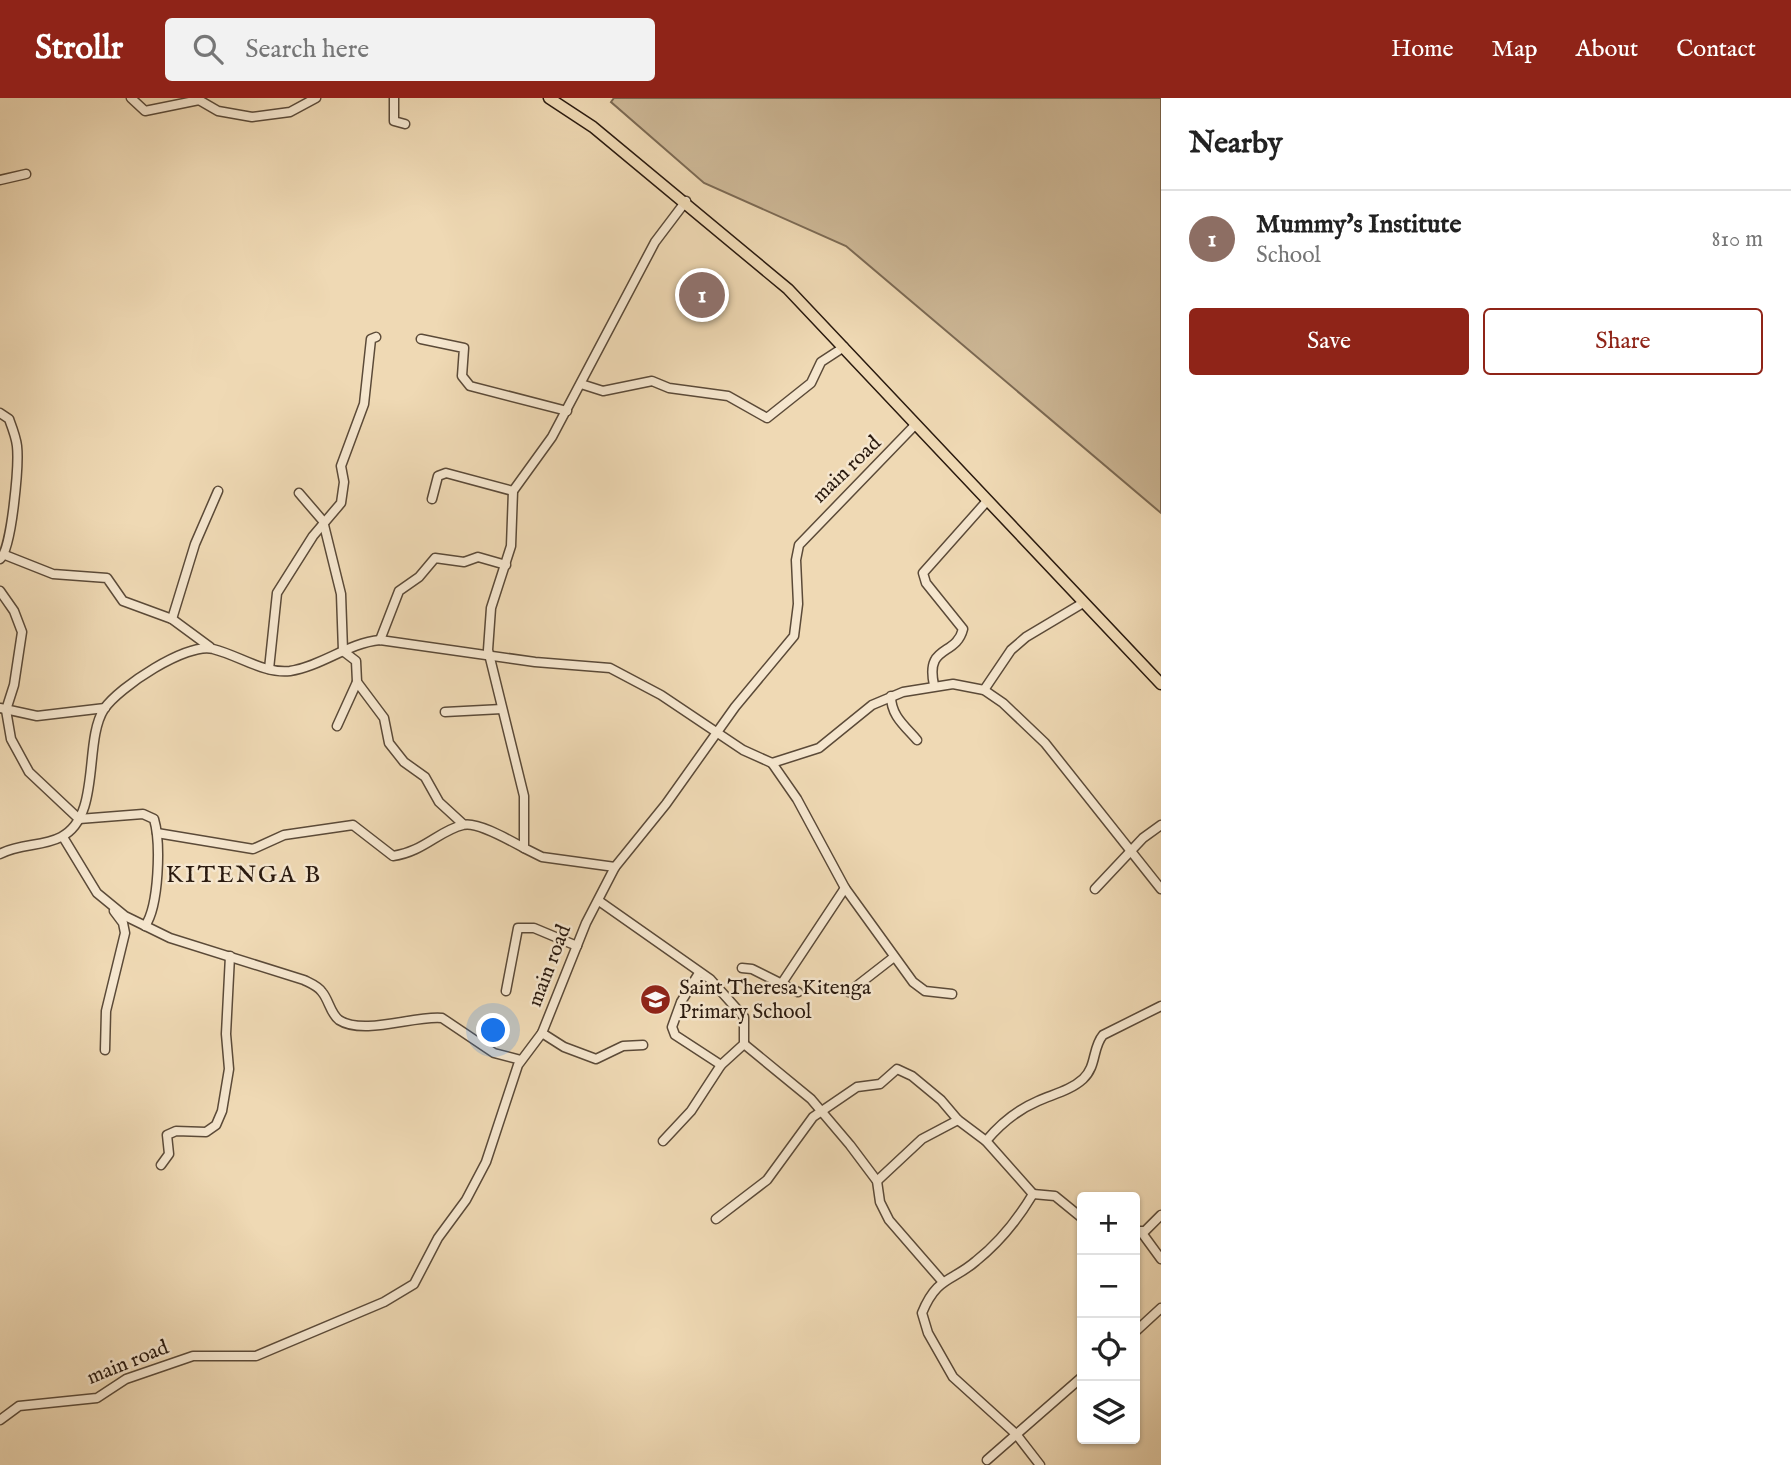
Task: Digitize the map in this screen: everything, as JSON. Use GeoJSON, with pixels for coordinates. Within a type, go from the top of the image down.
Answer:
{"type":"FeatureCollection","features":[{"type":"Feature","properties":{"kind":"main road"},"geometry":{"type":"LineString","coordinates":[[549,98],[593,127],[686,201],[788,289],[1161,684]]}},
{"type":"Feature","properties":{"kind":"street"},"geometry":{"type":"LineString","coordinates":[[131,98],[145,111],[200,100],[218,111],[252,117],[290,112],[316,98]]}},
{"type":"Feature","properties":{"kind":"street"},"geometry":{"type":"LineString","coordinates":[[394,98],[394,121],[405,124]]}},
{"type":"Feature","properties":{"kind":"street"},"geometry":{"type":"LineString","coordinates":[[0,180],[26,174]]}},
{"type":"Feature","properties":{"kind":"street"},"geometry":{"type":"LineString","coordinates":[[524,848],[524,796],[490,657],[491,608],[511,546],[513,491],[535,463],[567,411],[655,242],[686,201]]}},
{"type":"Feature","properties":{"kind":"street"},"geometry":{"type":"LineString","coordinates":[[269,669],[277,593],[313,536],[341,503],[344,482],[341,466],[364,404],[368,348],[371,338],[376,337]]}},
{"type":"Feature","properties":{"kind":"street"},"geometry":{"type":"LineString","coordinates":[[421,339],[464,348],[462,376],[470,386],[567,411]]}},
{"type":"Feature","properties":{"kind":"street"},"geometry":{"type":"LineString","coordinates":[[580,384],[603,391],[652,381],[669,387],[728,396],[767,418],[811,383],[821,362],[844,347]]}},
{"type":"Feature","properties":{"kind":"street"},"geometry":{"type":"LineString","coordinates":[[0,413],[9,419],[17,450],[12,524],[3,557],[53,574],[104,577],[128,604],[173,619],[210,648],[269,669],[299,669],[343,651],[380,640],[490,657],[610,668],[642,684],[743,750],[772,763],[797,799],[845,888],[913,982],[925,991],[952,994]]}},
{"type":"Feature","properties":{"kind":"street","name":"main road"},"geometry":{"type":"LineString","coordinates":[[0,1420],[19,1406],[97,1398],[126,1379],[192,1356],[256,1356],[384,1302],[414,1284],[438,1238],[466,1200],[486,1162],[521,1060],[542,1033],[577,946],[615,867],[794,636],[798,604],[799,545],[915,425]]}},
{"type":"Feature","properties":{"kind":"street"},"geometry":{"type":"LineString","coordinates":[[432,499],[440,473],[462,475],[513,491]]}},
{"type":"Feature","properties":{"kind":"street"},"geometry":{"type":"LineString","coordinates":[[173,619],[195,544],[218,491]]}},
{"type":"Feature","properties":{"kind":"street"},"geometry":{"type":"LineString","coordinates":[[299,493],[309,508],[321,516],[324,525],[341,594],[343,651]]}},
{"type":"Feature","properties":{"kind":"street"},"geometry":{"type":"LineString","coordinates":[[934,685],[931,669],[934,659],[961,635],[962,629],[926,583],[923,573],[987,500]]}},
{"type":"Feature","properties":{"kind":"street"},"geometry":{"type":"LineString","coordinates":[[380,640],[396,594],[435,558],[464,562],[478,556],[506,565]]}},
{"type":"Feature","properties":{"kind":"street"},"geometry":{"type":"LineString","coordinates":[[0,591],[20,622],[22,632],[14,685],[3,709],[18,755],[29,772],[79,819],[148,814],[154,819],[159,849],[153,911],[145,926]]}},
{"type":"Feature","properties":{"kind":"street"},"geometry":{"type":"LineString","coordinates":[[984,690],[1011,650],[1026,637],[1083,603]]}},
{"type":"Feature","properties":{"kind":"street"},"geometry":{"type":"LineString","coordinates":[[3,709],[37,716],[104,708],[159,665],[193,649],[210,648]]}},
{"type":"Feature","properties":{"kind":"street"},"geometry":{"type":"LineString","coordinates":[[337,726],[357,682],[356,661],[343,651]]}},
{"type":"Feature","properties":{"kind":"street"},"geometry":{"type":"LineString","coordinates":[[357,682],[384,718],[389,743],[404,762],[425,777],[439,802],[463,824],[494,833],[542,857],[615,867]]}},
{"type":"Feature","properties":{"kind":"street"},"geometry":{"type":"LineString","coordinates":[[772,763],[819,748],[872,705],[891,696],[934,685],[962,685],[984,690],[1045,743],[1161,889]]}},
{"type":"Feature","properties":{"kind":"street"},"geometry":{"type":"LineString","coordinates":[[891,696],[891,708],[903,728],[917,740]]}},
{"type":"Feature","properties":{"kind":"street"},"geometry":{"type":"LineString","coordinates":[[0,854],[26,844],[63,837],[79,819],[104,708]]}},
{"type":"Feature","properties":{"kind":"street"},"geometry":{"type":"LineString","coordinates":[[445,712],[502,709]]}},
{"type":"Feature","properties":{"kind":"street"},"geometry":{"type":"LineString","coordinates":[[157,833],[253,849],[284,835],[353,825],[393,856],[427,845],[463,824]]}},
{"type":"Feature","properties":{"kind":"street"},"geometry":{"type":"LineString","coordinates":[[1095,889],[1130,852],[1161,825]]}},
{"type":"Feature","properties":{"kind":"street"},"geometry":{"type":"LineString","coordinates":[[63,837],[97,893],[122,923],[125,933],[106,1011],[104,1050]]}},
{"type":"Feature","properties":{"kind":"street"},"geometry":{"type":"LineString","coordinates":[[782,983],[845,888]]}},
{"type":"Feature","properties":{"kind":"street"},"geometry":{"type":"LineString","coordinates":[[598,901],[710,979],[744,1017],[744,1044],[721,1065],[691,1111],[663,1141]]}},
{"type":"Feature","properties":{"kind":"street"},"geometry":{"type":"LineString","coordinates":[[111,908],[170,938],[304,980],[319,988],[332,1012],[348,1023],[404,1023],[442,1017],[494,1053],[521,1060]]}},
{"type":"Feature","properties":{"kind":"street"},"geometry":{"type":"LineString","coordinates":[[506,991],[518,928],[534,928],[577,946]]}},
{"type":"Feature","properties":{"kind":"street"},"geometry":{"type":"LineString","coordinates":[[161,1165],[169,1154],[167,1135],[176,1131],[206,1132],[216,1125],[222,1111],[229,1069],[226,1034],[230,956]]}},
{"type":"Feature","properties":{"kind":"street"},"geometry":{"type":"LineString","coordinates":[[849,992],[894,957]]}},
{"type":"Feature","properties":{"kind":"street"},"geometry":{"type":"LineString","coordinates":[[743,968],[798,992]]}},
{"type":"Feature","properties":{"kind":"street"},"geometry":{"type":"LineString","coordinates":[[699,972],[681,1002],[672,1027],[676,1035],[721,1065]]}},
{"type":"Feature","properties":{"kind":"street"},"geometry":{"type":"LineString","coordinates":[[986,1140],[1017,1111],[1064,1091],[1084,1078],[1093,1066],[1098,1042],[1103,1035],[1161,1006]]}},
{"type":"Feature","properties":{"kind":"street"},"geometry":{"type":"LineString","coordinates":[[542,1033],[564,1047],[596,1059],[623,1046],[643,1045]]}},
{"type":"Feature","properties":{"kind":"street"},"geometry":{"type":"LineString","coordinates":[[744,1044],[793,1083],[822,1112],[877,1181],[880,1202],[889,1220],[942,1280]]}},
{"type":"Feature","properties":{"kind":"street"},"geometry":{"type":"LineString","coordinates":[[716,1219],[767,1180],[813,1117],[857,1087],[875,1086],[893,1071],[901,1069],[941,1100],[958,1120],[986,1140],[1034,1194],[1055,1196],[1077,1215]]}},
{"type":"Feature","properties":{"kind":"street"},"geometry":{"type":"LineString","coordinates":[[877,1181],[922,1139],[958,1120]]}},
{"type":"Feature","properties":{"kind":"street"},"geometry":{"type":"LineString","coordinates":[[1034,1194],[1012,1226],[979,1259],[942,1280],[923,1310],[928,1333],[953,1377],[1016,1434],[1040,1465]]}},
{"type":"Feature","properties":{"kind":"street"},"geometry":{"type":"LineString","coordinates":[[1140,1231],[1161,1215]]}},
{"type":"Feature","properties":{"kind":"street"},"geometry":{"type":"LineString","coordinates":[[1140,1234],[1161,1259]]}},
{"type":"Feature","properties":{"kind":"street"},"geometry":{"type":"LineString","coordinates":[[1140,1327],[1161,1308]]}},
{"type":"Feature","properties":{"kind":"street"},"geometry":{"type":"LineString","coordinates":[[987,1460],[1077,1381]]}},
{"type":"Feature","properties":{"kind":"shaded area"},"geometry":{"type":"Polygon","coordinates":[[[614,98],[1161,98],[1161,513],[846,246],[704,183],[611,102],[614,98]]]}},
{"type":"Feature","properties":{"kind":"place","name":"Mummy's Institute"},"geometry":{"type":"Point","coordinates":[702,295]}},
{"type":"Feature","properties":{"kind":"place","name":"Saint Theresa Kitenga Primary School"},"geometry":{"type":"Point","coordinates":[656,1000]}},
{"type":"Feature","properties":{"kind":"district","name":"KITENGA B"},"geometry":{"type":"Point","coordinates":[244,875]}}]}
